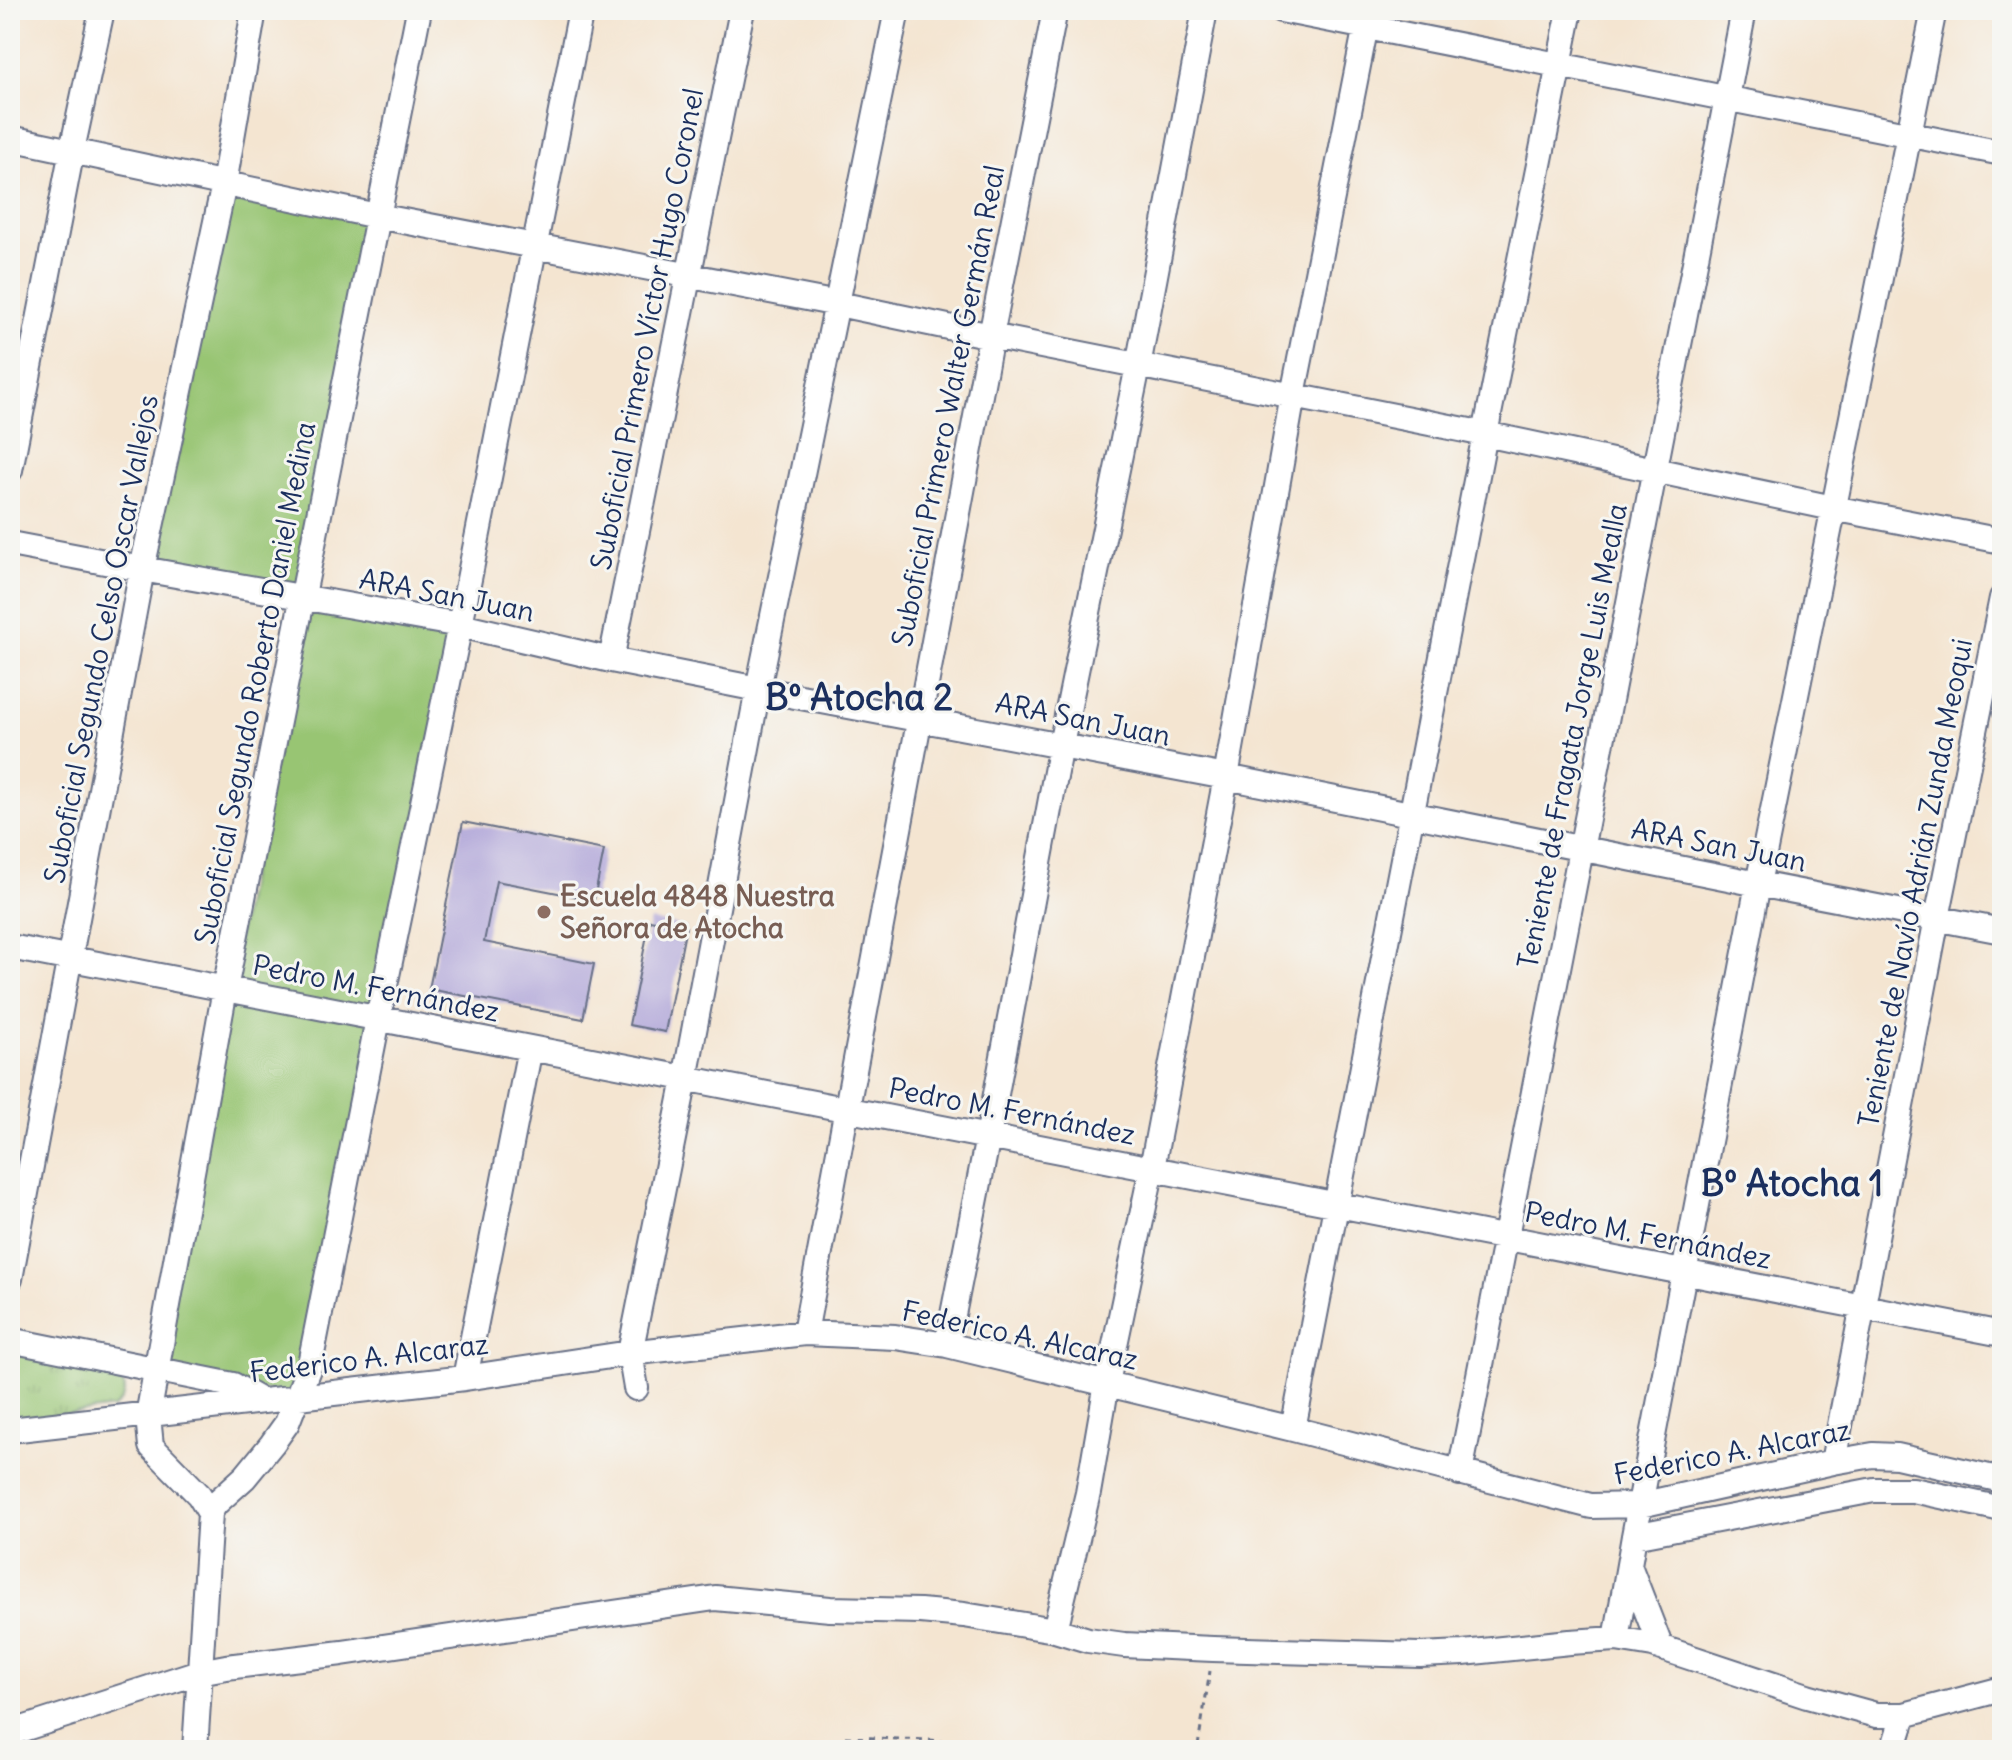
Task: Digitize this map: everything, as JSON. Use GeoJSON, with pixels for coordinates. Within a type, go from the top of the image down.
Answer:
{"type":"FeatureCollection","features":[{"type":"Feature","properties":{"kind":"street"},"geometry":{"type":"LineString","coordinates":[[10,470],[102,10]]}},
{"type":"Feature","properties":{"kind":"street","name":"Suboficial Segundo Celso Oscar Vallejos"},"geometry":{"type":"LineString","coordinates":[[10,1279],[142,569],[224,184],[254,10]]}},
{"type":"Feature","properties":{"kind":"street","name":"Suboficial Segundo Roberto Daniel Medina"},"geometry":{"type":"LineString","coordinates":[[148,1416],[225,989],[419,10]]}},
{"type":"Feature","properties":{"kind":"street"},"geometry":{"type":"LineString","coordinates":[[195,1750],[210,1513],[215,1504],[245,1477],[287,1423],[310,1364],[581,10]]}},
{"type":"Feature","properties":{"kind":"street","name":"Suboficial Primero Víctor Hugo Coronel"},"geometry":{"type":"LineString","coordinates":[[611,660],[742,10]]}},
{"type":"Feature","properties":{"kind":"street"},"geometry":{"type":"LineString","coordinates":[[636,1388],[630,1353],[758,689],[897,10]]}},
{"type":"Feature","properties":{"kind":"street","name":"Suboficial Primero Walter Germán Real"},"geometry":{"type":"LineString","coordinates":[[805,1333],[1055,10]]}},
{"type":"Feature","properties":{"kind":"street"},"geometry":{"type":"LineString","coordinates":[[947,1345],[1205,10]]}},
{"type":"Feature","properties":{"kind":"street"},"geometry":{"type":"LineString","coordinates":[[1281,10],[1368,19],[1560,66],[2002,153]]}},
{"type":"Feature","properties":{"kind":"street"},"geometry":{"type":"LineString","coordinates":[[1293,1429],[1570,10]]}},
{"type":"Feature","properties":{"kind":"street","name":"Teniente de Fragata Jorge Luis Mealla"},"geometry":{"type":"LineString","coordinates":[[1460,1473],[1744,10]]}},
{"type":"Feature","properties":{"kind":"street"},"geometry":{"type":"LineString","coordinates":[[1616,1639],[1758,884],[1934,10]]}},
{"type":"Feature","properties":{"kind":"street"},"geometry":{"type":"LineString","coordinates":[[1055,1630],[1088,1493],[1107,1383],[1152,1168],[1226,777],[1293,395],[1368,19]]}},
{"type":"Feature","properties":{"kind":"street"},"geometry":{"type":"LineString","coordinates":[[10,138],[377,216],[838,304],[2002,541]]}},
{"type":"Feature","properties":{"kind":"street","name":"ARA San Juan"},"geometry":{"type":"LineString","coordinates":[[10,544],[460,625],[611,660],[1226,777],[2002,931]]}},
{"type":"Feature","properties":{"kind":"street","name":"Teniente de Navío Adrián Zunda Meoqui"},"geometry":{"type":"LineString","coordinates":[[1833,1462],[2002,598]]}},
{"type":"Feature","properties":{"kind":"street","name":"Pedro M. Fernández"},"geometry":{"type":"LineString","coordinates":[[10,947],[2002,1334]]}},
{"type":"Feature","properties":{"kind":"street"},"geometry":{"type":"LineString","coordinates":[[465,1378],[530,1048]]}},
{"type":"Feature","properties":{"kind":"street","name":"Federico A. Alcaraz"},"geometry":{"type":"LineString","coordinates":[[10,1430],[465,1378],[630,1353],[805,1333],[895,1337],[947,1345],[1293,1429],[1591,1506],[1640,1505],[1873,1455],[1897,1456],[2002,1480]]}},
{"type":"Feature","properties":{"kind":"street"},"geometry":{"type":"LineString","coordinates":[[10,1340],[233,1385],[261,1401]]}},
{"type":"Feature","properties":{"kind":"street"},"geometry":{"type":"LineString","coordinates":[[148,1416],[151,1446],[199,1495],[210,1513]]}},
{"type":"Feature","properties":{"kind":"street"},"geometry":{"type":"LineString","coordinates":[[1634,1536],[1874,1490],[1913,1490],[2000,1502]]}},
{"type":"Feature","properties":{"kind":"street"},"geometry":{"type":"LineString","coordinates":[[1629,1567],[1661,1648]]}},
{"type":"Feature","properties":{"kind":"street"},"geometry":{"type":"LineString","coordinates":[[10,1733],[199,1672],[715,1598],[830,1609],[964,1615],[1124,1645],[1420,1655],[1616,1639],[1661,1648],[1876,1715],[1904,1715],[2002,1689]]}},
{"type":"Feature","properties":{"kind":"street"},"geometry":{"type":"LineString","coordinates":[[1893,1750],[1904,1715]]}},
{"type":"Feature","properties":{"kind":"path"},"geometry":{"type":"LineString","coordinates":[[1198,1746],[1213,1649]]}},
{"type":"Feature","properties":{"kind":"path"},"geometry":{"type":"LineString","coordinates":[[845,1737],[929,1740],[1022,1749],[1198,1746],[1245,1750]]}},
{"type":"Feature","properties":{"kind":"green space"},"geometry":{"type":"Polygon","coordinates":[[[226,186],[374,218],[302,596],[145,568],[226,186]]]}},
{"type":"Feature","properties":{"kind":"green space"},"geometry":{"type":"Polygon","coordinates":[[[303,598],[460,625],[296,1397],[156,1368],[303,598]]]}},
{"type":"Feature","properties":{"kind":"green space"},"geometry":{"type":"Polygon","coordinates":[[[10,1353],[118,1375],[125,1388],[122,1399],[114,1408],[10,1421],[10,1353]]]}},
{"type":"Feature","properties":{"kind":"building"},"geometry":{"type":"Polygon","coordinates":[[[463,822],[604,850],[594,900],[496,881],[484,942],[594,964],[583,1019],[429,989],[463,822]]]}},
{"type":"Feature","properties":{"kind":"building"},"geometry":{"type":"Polygon","coordinates":[[[650,920],[686,927],[665,1032],[629,1025],[650,920]]]}},
{"type":"Feature","properties":{"kind":"place","name":"Escuela 4848 Nuestra Señora de Atocha"},"geometry":{"type":"Point","coordinates":[544,912]}},
{"type":"Feature","properties":{"kind":"district","name":"Bº Atocha 2"},"geometry":{"type":"Point","coordinates":[859,697]}},
{"type":"Feature","properties":{"kind":"district","name":"Bº Atocha 1"},"geometry":{"type":"Point","coordinates":[1792,1183]}}]}
